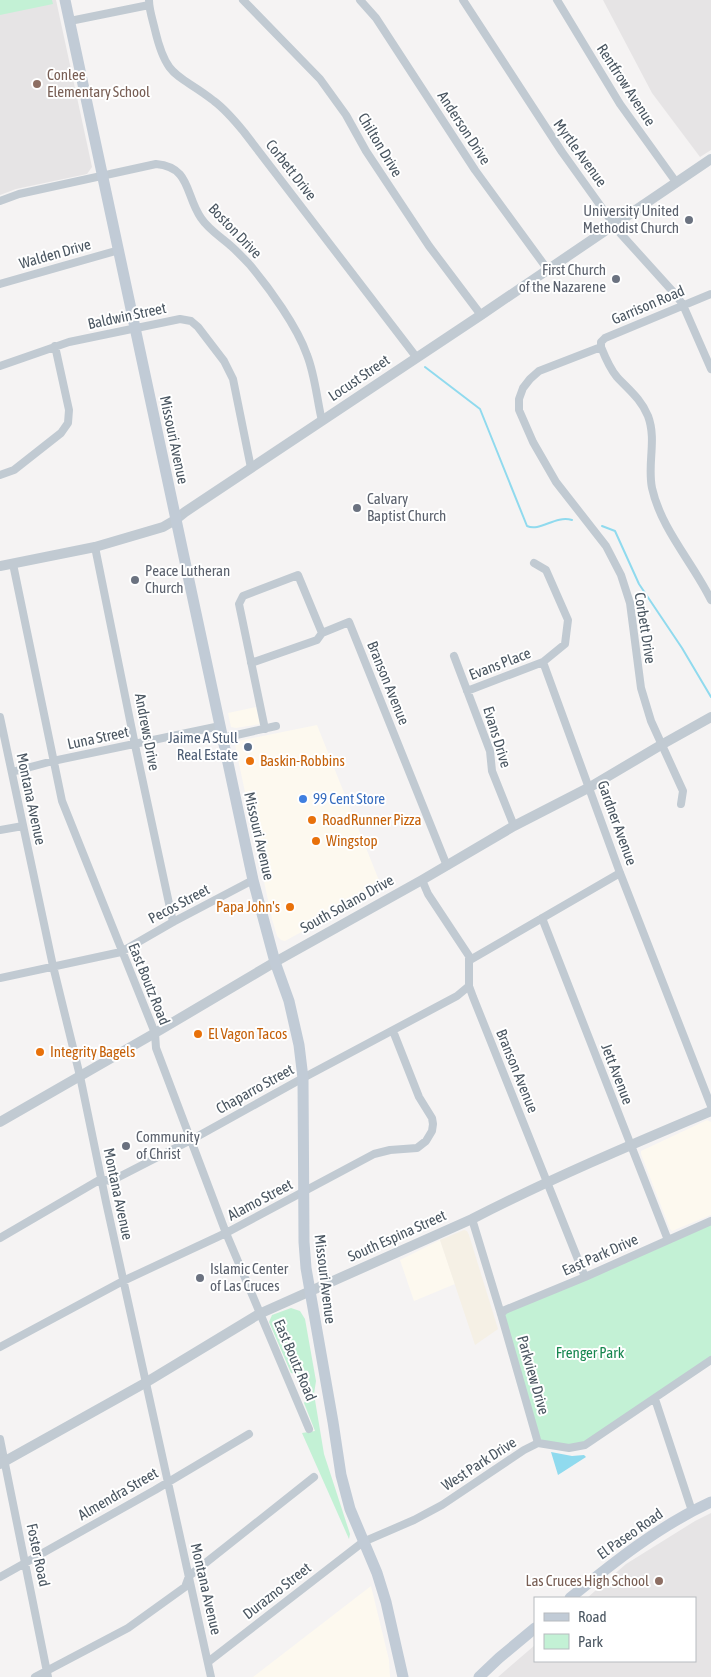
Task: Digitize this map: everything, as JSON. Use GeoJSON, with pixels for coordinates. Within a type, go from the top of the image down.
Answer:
{"type":"FeatureCollection","features":[{"type":"Feature","properties":{"kind":"main road","name":"Missouri Avenue"},"geometry":{"type":"LineString","coordinates":[[65,0],[253,880],[275,962],[294,1020],[299,1045],[302,1078],[304,1242],[309,1292],[341,1474],[350,1509],[377,1573],[386,1602],[403,1677]]}},
{"type":"Feature","properties":{"kind":"main road","name":"El Paseo Road"},"geometry":{"type":"LineString","coordinates":[[571,1597],[638,1545],[692,1511],[711,1502]]}},
{"type":"Feature","properties":{"kind":"main road"},"geometry":{"type":"LineString","coordinates":[[479,1677],[534,1629]]}},
{"type":"Feature","properties":{"kind":"street","name":"Chilton Drive"},"geometry":{"type":"LineString","coordinates":[[243,0],[320,79],[346,115],[366,151],[424,238],[481,315]]}},
{"type":"Feature","properties":{"kind":"street","name":"Anderson Drive"},"geometry":{"type":"LineString","coordinates":[[360,0],[376,18],[475,170],[548,270]]}},
{"type":"Feature","properties":{"kind":"street","name":"Myrtle Avenue"},"geometry":{"type":"LineString","coordinates":[[464,0],[550,137],[614,224],[683,305],[711,368]]}},
{"type":"Feature","properties":{"kind":"street","name":"Rentfrow Avenue"},"geometry":{"type":"LineString","coordinates":[[557,0],[620,104],[676,182]]}},
{"type":"Feature","properties":{"kind":"street"},"geometry":{"type":"LineString","coordinates":[[70,22],[149,2]]}},
{"type":"Feature","properties":{"kind":"street","name":"Corbett Drive"},"geometry":{"type":"LineString","coordinates":[[149,2],[159,49],[171,71],[214,100],[230,115],[416,358]]}},
{"type":"Feature","properties":{"kind":"street","name":"Locust Street"},"geometry":{"type":"LineString","coordinates":[[0,566],[95,547],[164,527],[711,159]]}},
{"type":"Feature","properties":{"kind":"street","name":"Boston Drive"},"geometry":{"type":"LineString","coordinates":[[0,201],[19,194],[156,164],[170,166],[177,171],[187,184],[194,206],[201,219],[212,232],[233,247],[251,266],[298,335],[308,356],[322,421]]}},
{"type":"Feature","properties":{"kind":"street","name":"Walden Drive"},"geometry":{"type":"LineString","coordinates":[[0,284],[119,250]]}},
{"type":"Feature","properties":{"kind":"street","name":"Garrison Road"},"geometry":{"type":"LineString","coordinates":[[523,388],[539,371],[601,347],[601,342],[605,338],[711,294]]}},
{"type":"Feature","properties":{"kind":"street","name":"Baldwin Street"},"geometry":{"type":"LineString","coordinates":[[0,366],[55,346],[134,328],[184,319],[191,321],[224,361],[233,379],[251,468]]}},
{"type":"Feature","properties":{"kind":"street"},"geometry":{"type":"LineString","coordinates":[[0,475],[14,470],[60,433],[68,423],[69,410],[55,346]]}},
{"type":"Feature","properties":{"kind":"street"},"geometry":{"type":"LineString","coordinates":[[601,347],[616,376],[638,398],[647,415],[653,437],[651,476],[655,499],[668,528],[711,600]]}},
{"type":"Feature","properties":{"kind":"street","name":"Corbett Drive"},"geometry":{"type":"LineString","coordinates":[[523,388],[519,399],[519,410],[533,442],[556,482],[606,546],[622,575],[630,603],[641,688],[651,721],[683,791],[681,804]]}},
{"type":"Feature","properties":{"kind":"street","name":"Andrews Drive"},"geometry":{"type":"LineString","coordinates":[[95,547],[173,922]]}},
{"type":"Feature","properties":{"kind":"street"},"geometry":{"type":"LineString","coordinates":[[534,563],[546,570],[568,620],[565,644],[542,662]]}},
{"type":"Feature","properties":{"kind":"street","name":"East Boutz Road"},"geometry":{"type":"LineString","coordinates":[[12,564],[62,801],[155,1033],[156,1048],[226,1233],[310,1429]]}},
{"type":"Feature","properties":{"kind":"street"},"geometry":{"type":"LineString","coordinates":[[251,663],[317,640],[322,633],[298,575],[243,596],[239,604],[251,663],[265,729]]}},
{"type":"Feature","properties":{"kind":"street","name":"Branson Avenue"},"geometry":{"type":"LineString","coordinates":[[322,633],[348,622],[446,866]]}},
{"type":"Feature","properties":{"kind":"street","name":"Evans Drive"},"geometry":{"type":"LineString","coordinates":[[454,656],[490,751],[492,771],[514,826]]}},
{"type":"Feature","properties":{"kind":"street","name":"Evans Place"},"geometry":{"type":"LineString","coordinates":[[467,691],[542,662]]}},
{"type":"Feature","properties":{"kind":"street","name":"Gardner Avenue"},"geometry":{"type":"LineString","coordinates":[[542,662],[590,787],[620,873],[711,1106]]}},
{"type":"Feature","properties":{"kind":"street","name":"Montana Avenue"},"geometry":{"type":"LineString","coordinates":[[0,717],[52,966],[80,1076],[145,1383],[211,1677]]}},
{"type":"Feature","properties":{"kind":"street","name":"South Solano Drive"},"geometry":{"type":"LineString","coordinates":[[0,1122],[275,962],[514,826],[590,787],[661,744],[711,717]]}},
{"type":"Feature","properties":{"kind":"street","name":"Luna Street"},"geometry":{"type":"LineString","coordinates":[[12,772],[54,761],[220,726]]}},
{"type":"Feature","properties":{"kind":"street"},"geometry":{"type":"LineString","coordinates":[[223,738],[276,726]]}},
{"type":"Feature","properties":{"kind":"street"},"geometry":{"type":"LineString","coordinates":[[0,830],[23,826]]}},
{"type":"Feature","properties":{"kind":"street"},"geometry":{"type":"LineString","coordinates":[[470,960],[620,873]]}},
{"type":"Feature","properties":{"kind":"street","name":"Pecos Street"},"geometry":{"type":"LineString","coordinates":[[0,978],[121,952],[253,880]]}},
{"type":"Feature","properties":{"kind":"street","name":"Branson Avenue"},"geometry":{"type":"LineString","coordinates":[[422,880],[428,894],[467,950],[470,960],[469,986],[585,1277]]}},
{"type":"Feature","properties":{"kind":"street","name":"Jett Avenue"},"geometry":{"type":"LineString","coordinates":[[542,918],[668,1240]]}},
{"type":"Feature","properties":{"kind":"street","name":"Chaparro Street"},"geometry":{"type":"LineString","coordinates":[[0,1238],[101,1179],[111,1181],[191,1140],[302,1078],[457,996],[469,986]]}},
{"type":"Feature","properties":{"kind":"street","name":"Alamo Street"},"geometry":{"type":"LineString","coordinates":[[0,1347],[123,1281],[226,1233],[374,1154],[390,1150],[417,1148],[422,1145],[430,1136],[433,1124],[432,1118],[419,1097],[393,1031]]}},
{"type":"Feature","properties":{"kind":"street","name":"South Espina Street"},"geometry":{"type":"LineString","coordinates":[[2,1463],[145,1383],[260,1314],[472,1219],[630,1145],[711,1111]]}},
{"type":"Feature","properties":{"kind":"street","name":"Parkview Drive"},"geometry":{"type":"LineString","coordinates":[[472,1219],[502,1314],[538,1443]]}},
{"type":"Feature","properties":{"kind":"street","name":"East Park Drive"},"geometry":{"type":"LineString","coordinates":[[502,1314],[505,1310],[711,1221]]}},
{"type":"Feature","properties":{"kind":"street","name":"West Park Drive"},"geometry":{"type":"LineString","coordinates":[[363,1542],[414,1520],[538,1443],[569,1448],[585,1445],[711,1360]]}},
{"type":"Feature","properties":{"kind":"street"},"geometry":{"type":"LineString","coordinates":[[655,1399],[692,1511]]}},
{"type":"Feature","properties":{"kind":"street","name":"Almendra Street"},"geometry":{"type":"LineString","coordinates":[[0,1577],[250,1434]]}},
{"type":"Feature","properties":{"kind":"street","name":"Foster Road"},"geometry":{"type":"LineString","coordinates":[[0,1439],[2,1463],[26,1562],[48,1674]]}},
{"type":"Feature","properties":{"kind":"street"},"geometry":{"type":"LineString","coordinates":[[36,1677],[48,1674],[128,1628],[185,1587],[189,1576],[314,1477]]}},
{"type":"Feature","properties":{"kind":"street","name":"Durazno Street"},"geometry":{"type":"LineString","coordinates":[[208,1662],[363,1542]]}},
{"type":"Feature","properties":{"kind":"shaded area","name":"Conlee Elementary School"},"geometry":{"type":"Polygon","coordinates":[[[0,0],[56,0],[92,167],[87,174],[16,189],[0,195],[0,0]]]}},
{"type":"Feature","properties":{"kind":"shaded area"},"geometry":{"type":"Polygon","coordinates":[[[603,0],[711,0],[711,150],[700,157],[652,93],[603,0]]]}},
{"type":"Feature","properties":{"kind":"shaded area"},"geometry":{"type":"Polygon","coordinates":[[[256,707],[260,724],[236,728],[231,727],[228,713],[256,707]]]}},
{"type":"Feature","properties":{"kind":"shaded area"},"geometry":{"type":"Polygon","coordinates":[[[317,725],[382,888],[285,941],[277,936],[272,919],[235,745],[238,741],[317,725]]]}},
{"type":"Feature","properties":{"kind":"shaded area"},"geometry":{"type":"Polygon","coordinates":[[[707,1120],[711,1122],[711,1215],[672,1231],[641,1151],[707,1120]]]}},
{"type":"Feature","properties":{"kind":"shaded area"},"geometry":{"type":"Polygon","coordinates":[[[440,1240],[455,1284],[414,1301],[400,1260],[440,1240]]]}},
{"type":"Feature","properties":{"kind":"shaded area","name":"Las Cruces High School"},"geometry":{"type":"Polygon","coordinates":[[[711,1513],[711,1677],[498,1677],[534,1646],[534,1662],[696,1662],[696,1597],[588,1597],[626,1564],[711,1513]]]}},
{"type":"Feature","properties":{"kind":"shaded area"},"geometry":{"type":"Polygon","coordinates":[[[371,1586],[389,1660],[390,1677],[253,1677],[371,1586]]]}},
{"type":"Feature","properties":{"kind":"green space"},"geometry":{"type":"Polygon","coordinates":[[[0,0],[52,0],[53,4],[0,15],[0,0]]]}},
{"type":"Feature","properties":{"kind":"green space","name":"Frenger Park"},"geometry":{"type":"Polygon","coordinates":[[[711,1220],[711,1359],[585,1445],[538,1443],[501,1314],[711,1220]]]}},
{"type":"Feature","properties":{"kind":"green space"},"geometry":{"type":"Polygon","coordinates":[[[291,1308],[300,1311],[305,1319],[316,1381],[314,1394],[324,1454],[350,1534],[349,1539],[302,1433],[315,1431],[304,1403],[310,1392],[310,1383],[304,1376],[291,1373],[269,1322],[272,1315],[291,1308]]]}},
{"type":"Feature","properties":{"kind":"sand"},"geometry":{"type":"Polygon","coordinates":[[[464,1230],[469,1235],[498,1329],[475,1345],[440,1240],[464,1230]]]}},
{"type":"Feature","properties":{"kind":"water"},"geometry":{"type":"Polygon","coordinates":[[[551,1452],[572,1456],[584,1455],[586,1457],[558,1475],[551,1452]]]}},
{"type":"Feature","properties":{"kind":"waterway"},"geometry":{"type":"LineString","coordinates":[[425,367],[480,409],[527,526],[537,527],[560,520],[572,520]]}},
{"type":"Feature","properties":{"kind":"waterway"},"geometry":{"type":"LineString","coordinates":[[602,526],[615,531],[639,584],[682,648],[711,697]]}},
{"type":"Feature","properties":{"kind":"place","name":"Conlee Elementary School"},"geometry":{"type":"Point","coordinates":[37,84]}},
{"type":"Feature","properties":{"kind":"place","name":"University United Methodist Church"},"geometry":{"type":"Point","coordinates":[689,220]}},
{"type":"Feature","properties":{"kind":"place","name":"First Church of the Nazarene"},"geometry":{"type":"Point","coordinates":[616,279]}},
{"type":"Feature","properties":{"kind":"place","name":"Calvary Baptist Church"},"geometry":{"type":"Point","coordinates":[357,508]}},
{"type":"Feature","properties":{"kind":"place","name":"Peace Lutheran Church"},"geometry":{"type":"Point","coordinates":[135,580]}},
{"type":"Feature","properties":{"kind":"place","name":"Jaime A Stull Real Estate"},"geometry":{"type":"Point","coordinates":[248,747]}},
{"type":"Feature","properties":{"kind":"place","name":"Baskin-Robbins"},"geometry":{"type":"Point","coordinates":[250,761]}},
{"type":"Feature","properties":{"kind":"place","name":"99 Cent Store"},"geometry":{"type":"Point","coordinates":[303,799]}},
{"type":"Feature","properties":{"kind":"place","name":"RoadRunner Pizza"},"geometry":{"type":"Point","coordinates":[312,820]}},
{"type":"Feature","properties":{"kind":"place","name":"Wingstop"},"geometry":{"type":"Point","coordinates":[316,841]}},
{"type":"Feature","properties":{"kind":"place","name":"Papa John's"},"geometry":{"type":"Point","coordinates":[290,907]}},
{"type":"Feature","properties":{"kind":"place","name":"El Vagon Tacos"},"geometry":{"type":"Point","coordinates":[198,1034]}},
{"type":"Feature","properties":{"kind":"place","name":"Integrity Bagels"},"geometry":{"type":"Point","coordinates":[40,1052]}},
{"type":"Feature","properties":{"kind":"place","name":"Community of Christ"},"geometry":{"type":"Point","coordinates":[126,1146]}},
{"type":"Feature","properties":{"kind":"place","name":"Islamic Center of Las Cruces"},"geometry":{"type":"Point","coordinates":[200,1278]}},
{"type":"Feature","properties":{"kind":"place","name":"Las Cruces High School"},"geometry":{"type":"Point","coordinates":[659,1581]}}]}
